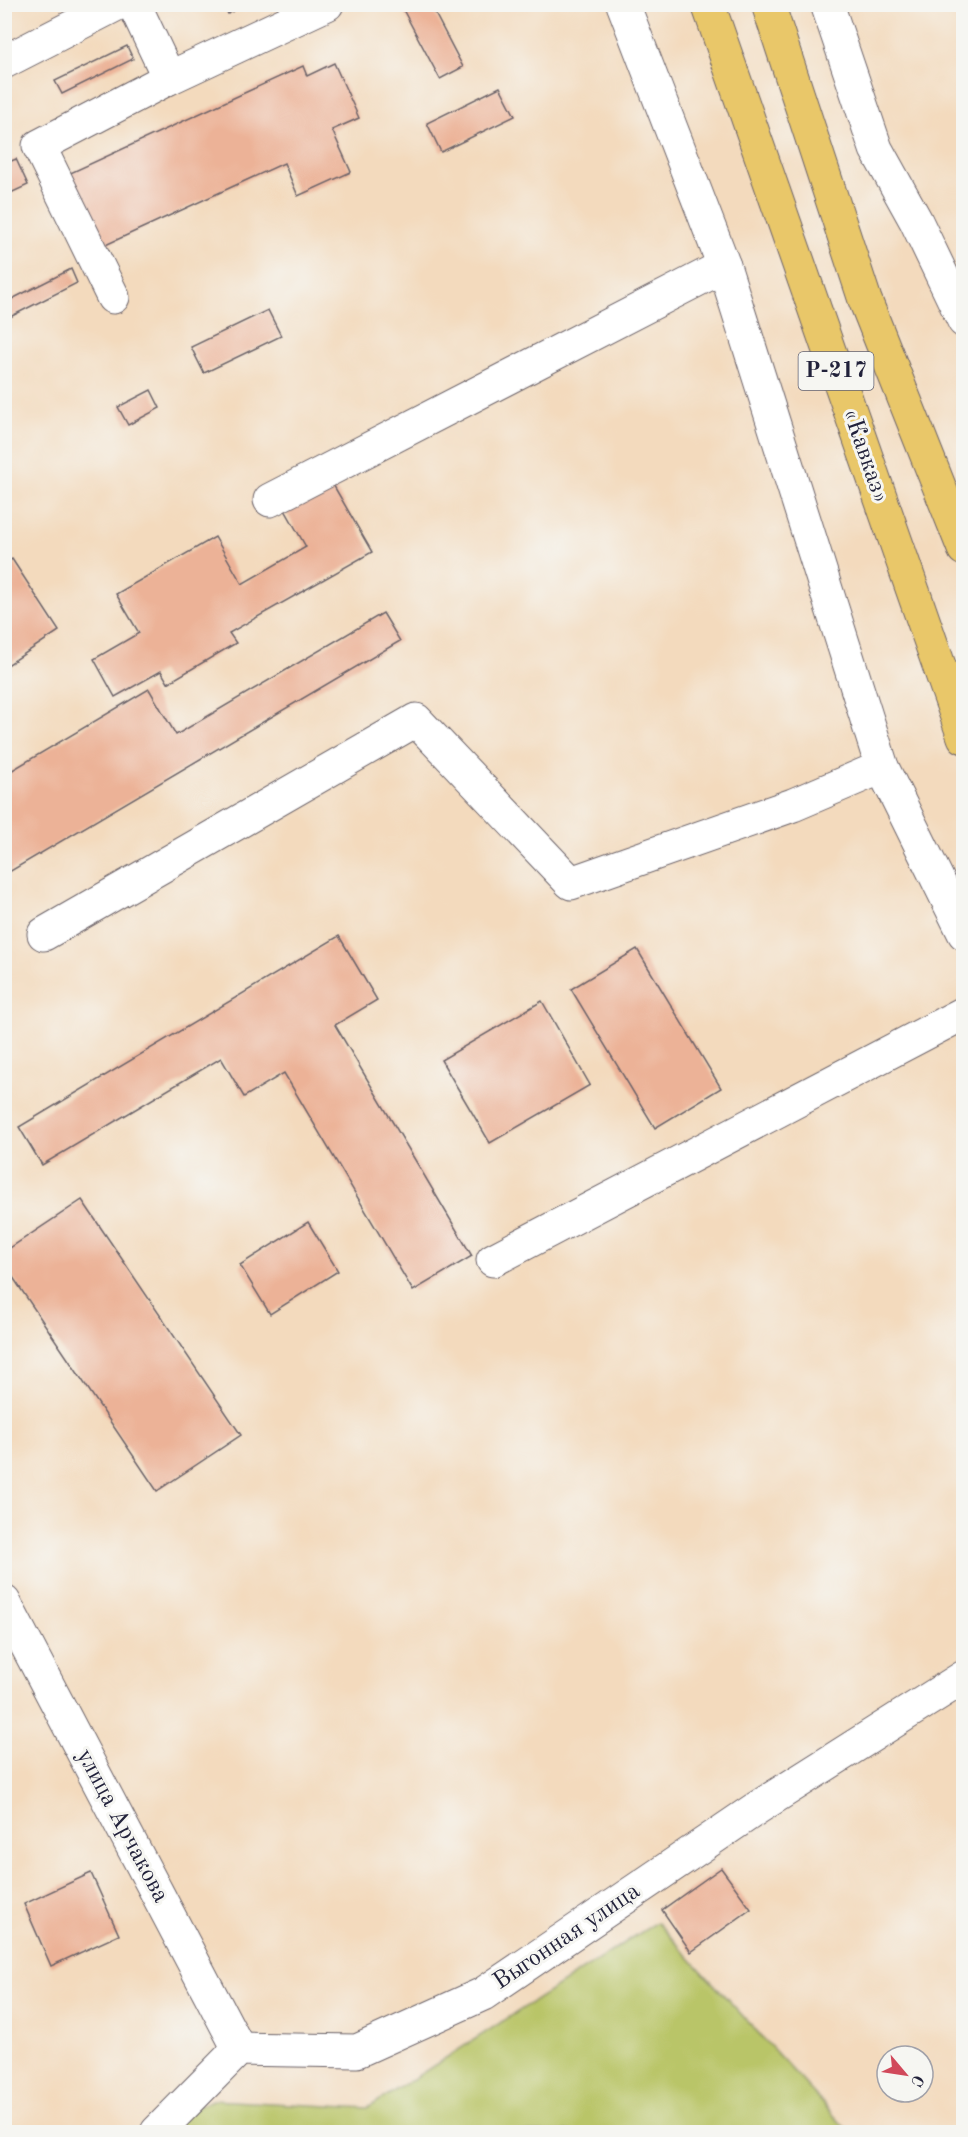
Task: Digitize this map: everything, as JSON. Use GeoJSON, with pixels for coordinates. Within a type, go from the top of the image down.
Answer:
{"type":"FeatureCollection","features":[{"type":"Feature","properties":{"kind":"highway","name":"«Кавказ»"},"geometry":{"type":"LineString","coordinates":[[708,4],[963,737]]}},
{"type":"Feature","properties":{"kind":"highway","name":"Р-217"},"geometry":{"type":"LineString","coordinates":[[768,4],[865,300],[963,549]]}},
{"type":"Feature","properties":{"kind":"street"},"geometry":{"type":"LineString","coordinates":[[4,62],[117,4]]}},
{"type":"Feature","properties":{"kind":"street"},"geometry":{"type":"LineString","coordinates":[[134,4],[170,78]]}},
{"type":"Feature","properties":{"kind":"street"},"geometry":{"type":"LineString","coordinates":[[113,297],[39,146],[170,78],[327,4]]}},
{"type":"Feature","properties":{"kind":"street"},"geometry":{"type":"LineString","coordinates":[[623,4],[724,266],[882,767],[963,933]]}},
{"type":"Feature","properties":{"kind":"street"},"geometry":{"type":"LineString","coordinates":[[827,4],[876,149],[916,221],[963,321]]}},
{"type":"Feature","properties":{"kind":"street"},"geometry":{"type":"LineString","coordinates":[[270,500],[724,266]]}},
{"type":"Feature","properties":{"kind":"street"},"geometry":{"type":"LineString","coordinates":[[44,934],[416,720],[571,883],[793,805],[882,767]]}},
{"type":"Feature","properties":{"kind":"street"},"geometry":{"type":"LineString","coordinates":[[493,1260],[963,1013]]}},
{"type":"Feature","properties":{"kind":"street","name":"улица Арчакова"},"geometry":{"type":"LineString","coordinates":[[4,1602],[239,2049]]}},
{"type":"Feature","properties":{"kind":"street","name":"Выгонная улица"},"geometry":{"type":"LineString","coordinates":[[239,2049],[357,2051],[483,1994],[757,1808],[963,1677]]}},
{"type":"Feature","properties":{"kind":"street"},"geometry":{"type":"LineString","coordinates":[[157,2133],[239,2049]]}},
{"type":"Feature","properties":{"kind":"green space"},"geometry":{"type":"Polygon","coordinates":[[[657,1922],[849,2132],[146,2132],[212,2100],[368,2108],[657,1922]]]}},
{"type":"Feature","properties":{"kind":"building"},"geometry":{"type":"Polygon","coordinates":[[[223,4],[246,4],[228,14],[223,4]]]}},
{"type":"Feature","properties":{"kind":"building"},"geometry":{"type":"Polygon","coordinates":[[[400,4],[430,4],[463,67],[440,79],[400,4]]]}},
{"type":"Feature","properties":{"kind":"building"},"geometry":{"type":"Polygon","coordinates":[[[127,46],[133,59],[62,94],[55,81],[127,46]]]}},
{"type":"Feature","properties":{"kind":"building"},"geometry":{"type":"Polygon","coordinates":[[[334,63],[359,118],[332,130],[351,172],[298,196],[284,163],[99,248],[66,175],[303,66],[307,76],[334,63]]]}},
{"type":"Feature","properties":{"kind":"building"},"geometry":{"type":"Polygon","coordinates":[[[500,87],[515,116],[441,152],[427,123],[500,87]]]}},
{"type":"Feature","properties":{"kind":"building"},"geometry":{"type":"Polygon","coordinates":[[[16,159],[28,185],[4,196],[4,164],[16,159]]]}},
{"type":"Feature","properties":{"kind":"building"},"geometry":{"type":"Polygon","coordinates":[[[71,269],[77,283],[6,319],[4,303],[71,269]]]}},
{"type":"Feature","properties":{"kind":"building"},"geometry":{"type":"Polygon","coordinates":[[[268,310],[281,336],[204,373],[191,347],[268,310]]]}},
{"type":"Feature","properties":{"kind":"building"},"geometry":{"type":"Polygon","coordinates":[[[151,390],[160,408],[128,425],[118,407],[151,390]]]}},
{"type":"Feature","properties":{"kind":"building"},"geometry":{"type":"Polygon","coordinates":[[[331,481],[372,552],[229,633],[236,643],[168,683],[161,671],[115,697],[94,659],[139,633],[116,594],[215,537],[242,584],[306,547],[284,508],[331,481]]]}},
{"type":"Feature","properties":{"kind":"building"},"geometry":{"type":"Polygon","coordinates":[[[12,559],[59,631],[6,666],[4,663],[4,564],[12,559]]]}},
{"type":"Feature","properties":{"kind":"building"},"geometry":{"type":"Polygon","coordinates":[[[383,613],[400,641],[4,875],[4,775],[149,689],[176,735],[383,613]]]}},
{"type":"Feature","properties":{"kind":"building"},"geometry":{"type":"Polygon","coordinates":[[[339,936],[377,1000],[335,1025],[472,1256],[413,1291],[284,1073],[244,1097],[221,1058],[42,1165],[19,1127],[339,936]]]}},
{"type":"Feature","properties":{"kind":"building"},"geometry":{"type":"Polygon","coordinates":[[[637,949],[721,1088],[655,1128],[571,989],[637,949]]]}},
{"type":"Feature","properties":{"kind":"building"},"geometry":{"type":"Polygon","coordinates":[[[542,1001],[590,1085],[490,1143],[441,1060],[542,1001]]]}},
{"type":"Feature","properties":{"kind":"building"},"geometry":{"type":"Polygon","coordinates":[[[82,1200],[241,1435],[157,1491],[4,1264],[4,1252],[82,1200]]]}},
{"type":"Feature","properties":{"kind":"building"},"geometry":{"type":"Polygon","coordinates":[[[308,1222],[338,1271],[270,1314],[240,1265],[308,1222]]]}},
{"type":"Feature","properties":{"kind":"building"},"geometry":{"type":"Polygon","coordinates":[[[721,1868],[751,1909],[691,1952],[662,1910],[721,1868]]]}},
{"type":"Feature","properties":{"kind":"building"},"geometry":{"type":"Polygon","coordinates":[[[91,1873],[119,1935],[51,1966],[24,1904],[91,1873]]]}}]}
